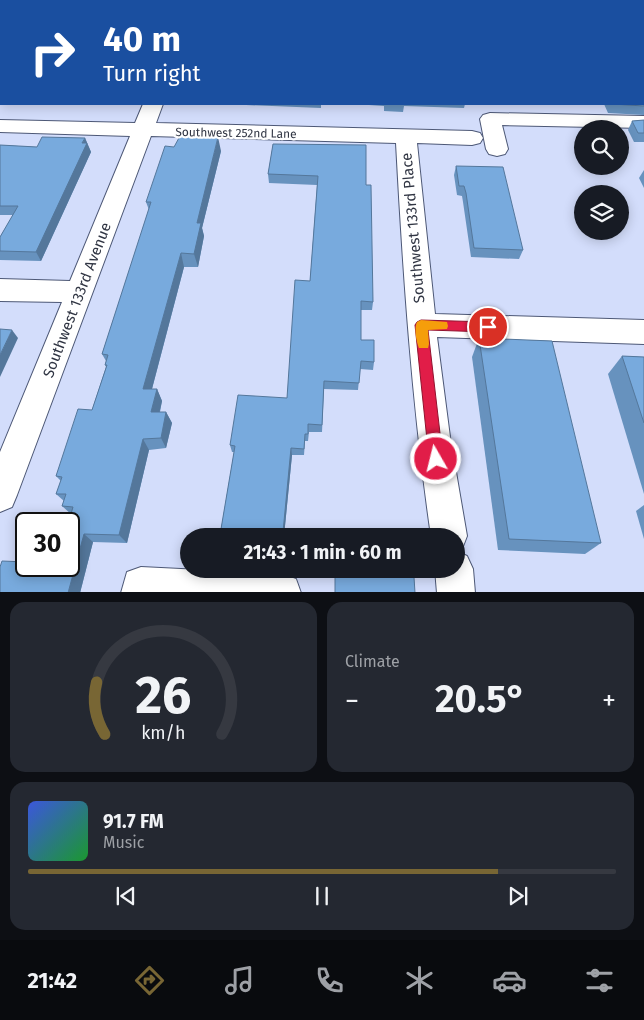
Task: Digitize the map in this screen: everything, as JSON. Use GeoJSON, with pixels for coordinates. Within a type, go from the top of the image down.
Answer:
{"type":"FeatureCollection","features":[{"type":"Feature","properties":{"kind":"street","name":"Southwest 133rd Avenue"},"geometry":{"type":"LineString","coordinates":[[0,495],[153,105]]}},
{"type":"Feature","properties":{"kind":"street"},"geometry":{"type":"LineString","coordinates":[[497,149],[488,112],[644,122]]}},
{"type":"Feature","properties":{"kind":"street","name":"Southwest 252nd Lane"},"geometry":{"type":"LineString","coordinates":[[0,126],[472,138]]}},
{"type":"Feature","properties":{"kind":"street","name":"Southwest 133rd Place"},"geometry":{"type":"LineString","coordinates":[[406,137],[421,325],[447,528]]}},
{"type":"Feature","properties":{"kind":"street"},"geometry":{"type":"LineString","coordinates":[[0,290],[80,292]]}},
{"type":"Feature","properties":{"kind":"street"},"geometry":{"type":"LineString","coordinates":[[421,325],[644,332]]}},
{"type":"Feature","properties":{"kind":"street"},"geometry":{"type":"LineString","coordinates":[[455,578],[456,592]]}},
{"type":"Feature","properties":{"kind":"street"},"geometry":{"type":"LineString","coordinates":[[140,592],[142,586],[282,592]]}},
{"type":"Feature","properties":{"kind":"building"},"geometry":{"type":"Polygon","coordinates":[[[644,120],[644,133],[638,133],[632,121],[644,120]]]}},
{"type":"Feature","properties":{"kind":"building"},"geometry":{"type":"Polygon","coordinates":[[[180,136],[218,137],[197,223],[201,223],[194,254],[181,253],[143,389],[157,389],[151,412],[166,412],[161,438],[143,439],[119,535],[84,534],[80,549],[80,512],[72,512],[73,507],[62,506],[66,494],[56,494],[62,477],[56,476],[78,409],[92,410],[107,365],[105,365],[108,355],[102,354],[151,202],[146,202],[165,146],[174,147],[180,136]]]}},
{"type":"Feature","properties":{"kind":"building"},"geometry":{"type":"Polygon","coordinates":[[[42,137],[85,138],[82,143],[87,143],[36,252],[0,251],[0,237],[18,206],[0,206],[0,145],[37,147],[42,137]]]}},
{"type":"Feature","properties":{"kind":"building"},"geometry":{"type":"Polygon","coordinates":[[[273,144],[366,145],[366,185],[371,185],[373,302],[361,301],[361,340],[374,340],[374,362],[361,361],[359,383],[324,381],[322,425],[308,424],[308,434],[305,434],[304,449],[291,448],[283,528],[221,528],[235,446],[230,445],[238,395],[287,398],[295,280],[310,281],[318,176],[268,174],[273,144]]]}},
{"type":"Feature","properties":{"kind":"building"},"geometry":{"type":"Polygon","coordinates":[[[456,166],[503,167],[523,250],[474,248],[466,193],[464,186],[459,186],[456,166]]]}},
{"type":"Feature","properties":{"kind":"building"},"geometry":{"type":"Polygon","coordinates":[[[0,329],[12,330],[0,355],[0,329]]]}},
{"type":"Feature","properties":{"kind":"building"},"geometry":{"type":"Polygon","coordinates":[[[479,338],[552,341],[601,543],[509,539],[479,338]]]}},
{"type":"Feature","properties":{"kind":"building"},"geometry":{"type":"Polygon","coordinates":[[[622,356],[644,357],[644,423],[622,356]]]}},
{"type":"Feature","properties":{"kind":"building"},"geometry":{"type":"Polygon","coordinates":[[[2,561],[15,562],[15,577],[72,577],[68,592],[0,592],[0,567],[2,561]]]}},
{"type":"Feature","properties":{"kind":"building"},"geometry":{"type":"Polygon","coordinates":[[[335,578],[414,578],[415,592],[335,592],[335,578]]]}},
{"type":"Feature","properties":{"kind":"slow traffic"},"geometry":{"type":"LineString","coordinates":[[423,344],[421,325],[443,326]]}},
{"type":"Feature","properties":{"kind":"route"},"geometry":{"type":"LineString","coordinates":[[436,459],[421,325],[488,327]]}}]}
